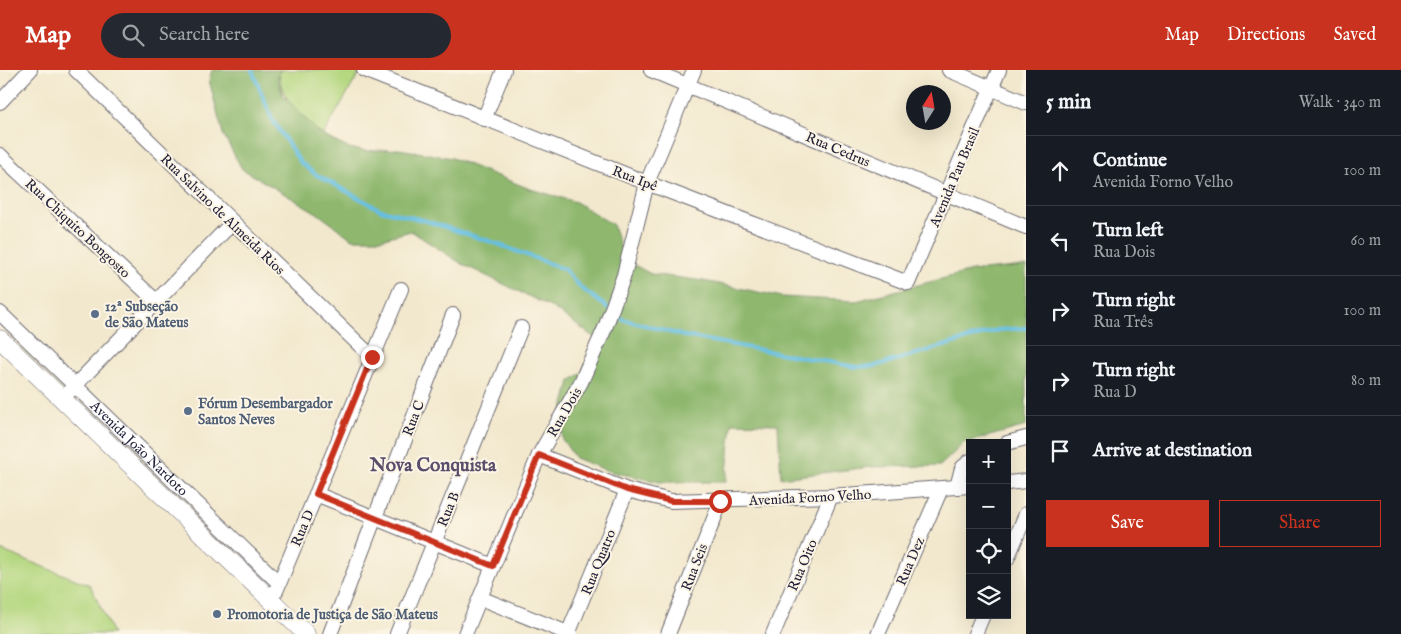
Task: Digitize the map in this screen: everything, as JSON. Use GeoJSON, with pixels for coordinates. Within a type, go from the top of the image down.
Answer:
{"type":"FeatureCollection","features":[{"type":"Feature","properties":{"kind":"street"},"geometry":{"type":"LineString","coordinates":[[0,102],[30,70]]}},
{"type":"Feature","properties":{"kind":"street","name":"Rua Salvino de Almeida Rios"},"geometry":{"type":"LineString","coordinates":[[76,70],[372,357]]}},
{"type":"Feature","properties":{"kind":"street","name":"Rua Ipê"},"geometry":{"type":"LineString","coordinates":[[363,70],[647,183],[908,283]]}},
{"type":"Feature","properties":{"kind":"street"},"geometry":{"type":"LineString","coordinates":[[484,119],[504,70]]}},
{"type":"Feature","properties":{"kind":"street","name":"Rua Cedrus"},"geometry":{"type":"LineString","coordinates":[[651,70],[1026,227]]}},
{"type":"Feature","properties":{"kind":"street"},"geometry":{"type":"LineString","coordinates":[[647,183],[694,70]]}},
{"type":"Feature","properties":{"kind":"street"},"geometry":{"type":"LineString","coordinates":[[949,70],[1026,103]]}},
{"type":"Feature","properties":{"kind":"street","name":"Avenida Pau Brasil"},"geometry":{"type":"LineString","coordinates":[[908,283],[999,70]]}},
{"type":"Feature","properties":{"kind":"street","name":"Rua Chiquito Bongosto"},"geometry":{"type":"LineString","coordinates":[[0,155],[156,301]]}},
{"type":"Feature","properties":{"kind":"street","name":"Rua Dois"},"geometry":{"type":"LineString","coordinates":[[465,634],[539,455],[581,382],[605,328],[624,275],[647,183]]}},
{"type":"Feature","properties":{"kind":"street"},"geometry":{"type":"LineString","coordinates":[[63,398],[232,223]]}},
{"type":"Feature","properties":{"kind":"street","name":"Rua D"},"geometry":{"type":"LineString","coordinates":[[271,601],[401,289]]}},
{"type":"Feature","properties":{"kind":"street","name":"Avenida João Nardoto"},"geometry":{"type":"LineString","coordinates":[[0,313],[279,583]]}},
{"type":"Feature","properties":{"kind":"street","name":"Rua C"},"geometry":{"type":"LineString","coordinates":[[330,634],[453,314]]}},
{"type":"Feature","properties":{"kind":"street","name":"Rua B"},"geometry":{"type":"LineString","coordinates":[[397,634],[521,328]]}},
{"type":"Feature","properties":{"kind":"street","name":"Avenida João Nardoto"},"geometry":{"type":"LineString","coordinates":[[0,339],[271,601],[298,631]]}},
{"type":"Feature","properties":{"kind":"street"},"geometry":{"type":"LineString","coordinates":[[1011,442],[1026,438]]}},
{"type":"Feature","properties":{"kind":"street","name":"Avenida Forno Velho"},"geometry":{"type":"LineString","coordinates":[[539,455],[627,490],[671,501],[720,501],[831,496],[964,487]]}},
{"type":"Feature","properties":{"kind":"street"},"geometry":{"type":"LineString","coordinates":[[964,487],[962,468],[966,464]]}},
{"type":"Feature","properties":{"kind":"street"},"geometry":{"type":"LineString","coordinates":[[1011,482],[1026,481]]}},
{"type":"Feature","properties":{"kind":"street","name":"Rua Dez"},"geometry":{"type":"LineString","coordinates":[[878,634],[941,489]]}},
{"type":"Feature","properties":{"kind":"street","name":"Rua Quatro"},"geometry":{"type":"LineString","coordinates":[[569,634],[627,490]]}},
{"type":"Feature","properties":{"kind":"street"},"geometry":{"type":"LineString","coordinates":[[316,494],[493,566]]}},
{"type":"Feature","properties":{"kind":"street","name":"Rua Oito"},"geometry":{"type":"LineString","coordinates":[[773,634],[831,496]]}},
{"type":"Feature","properties":{"kind":"street","name":"Rua Seis"},"geometry":{"type":"LineString","coordinates":[[668,634],[720,501]]}},
{"type":"Feature","properties":{"kind":"street"},"geometry":{"type":"LineString","coordinates":[[1011,550],[1026,514]]}},
{"type":"Feature","properties":{"kind":"street"},"geometry":{"type":"LineString","coordinates":[[480,598],[569,634]]}},
{"type":"Feature","properties":{"kind":"street"},"geometry":{"type":"LineString","coordinates":[[976,634],[982,619]]}},
{"type":"Feature","properties":{"kind":"green space"},"geometry":{"type":"Polygon","coordinates":[[[212,70],[280,70],[278,79],[283,95],[320,134],[348,148],[365,151],[399,149],[452,158],[530,189],[576,202],[613,225],[625,260],[651,274],[704,281],[782,297],[856,301],[972,271],[1026,266],[1026,426],[979,439],[966,439],[966,442],[940,466],[870,467],[781,478],[778,424],[732,423],[726,482],[659,482],[608,471],[575,458],[562,439],[560,420],[570,381],[582,373],[595,338],[553,308],[462,264],[411,231],[381,239],[352,239],[317,213],[242,169],[223,134],[209,80],[212,70]]]}},
{"type":"Feature","properties":{"kind":"green space"},"geometry":{"type":"Polygon","coordinates":[[[280,70],[361,70],[323,135],[300,116],[287,98],[282,88],[280,70]]]}},
{"type":"Feature","properties":{"kind":"green space"},"geometry":{"type":"Polygon","coordinates":[[[0,550],[90,585],[113,634],[0,634],[0,550]]]}},
{"type":"Feature","properties":{"kind":"waterway"},"geometry":{"type":"LineString","coordinates":[[252,70],[272,119],[300,162],[315,174],[381,210],[423,220],[492,242],[564,269],[581,288],[608,308]]}},
{"type":"Feature","properties":{"kind":"waterway"},"geometry":{"type":"LineString","coordinates":[[613,312],[622,319],[684,336],[856,367],[875,366],[998,330],[1026,328]]}},
{"type":"Feature","properties":{"kind":"place","name":"12ª Subseção de São Mateus"},"geometry":{"type":"Point","coordinates":[95,314]}},
{"type":"Feature","properties":{"kind":"place","name":"Fórum Desembargador Santos Neves"},"geometry":{"type":"Point","coordinates":[188,411]}},
{"type":"Feature","properties":{"kind":"place","name":"Promotoria de Justiça de São Mateus"},"geometry":{"type":"Point","coordinates":[217,614]}},
{"type":"Feature","properties":{"kind":"district","name":"Nova Conquista"},"geometry":{"type":"Point","coordinates":[433,464]}},
{"type":"Feature","properties":{"kind":"route"},"geometry":{"type":"LineString","coordinates":[[372,357],[316,494],[493,566],[539,455],[627,490],[671,501],[720,501]]}}]}
